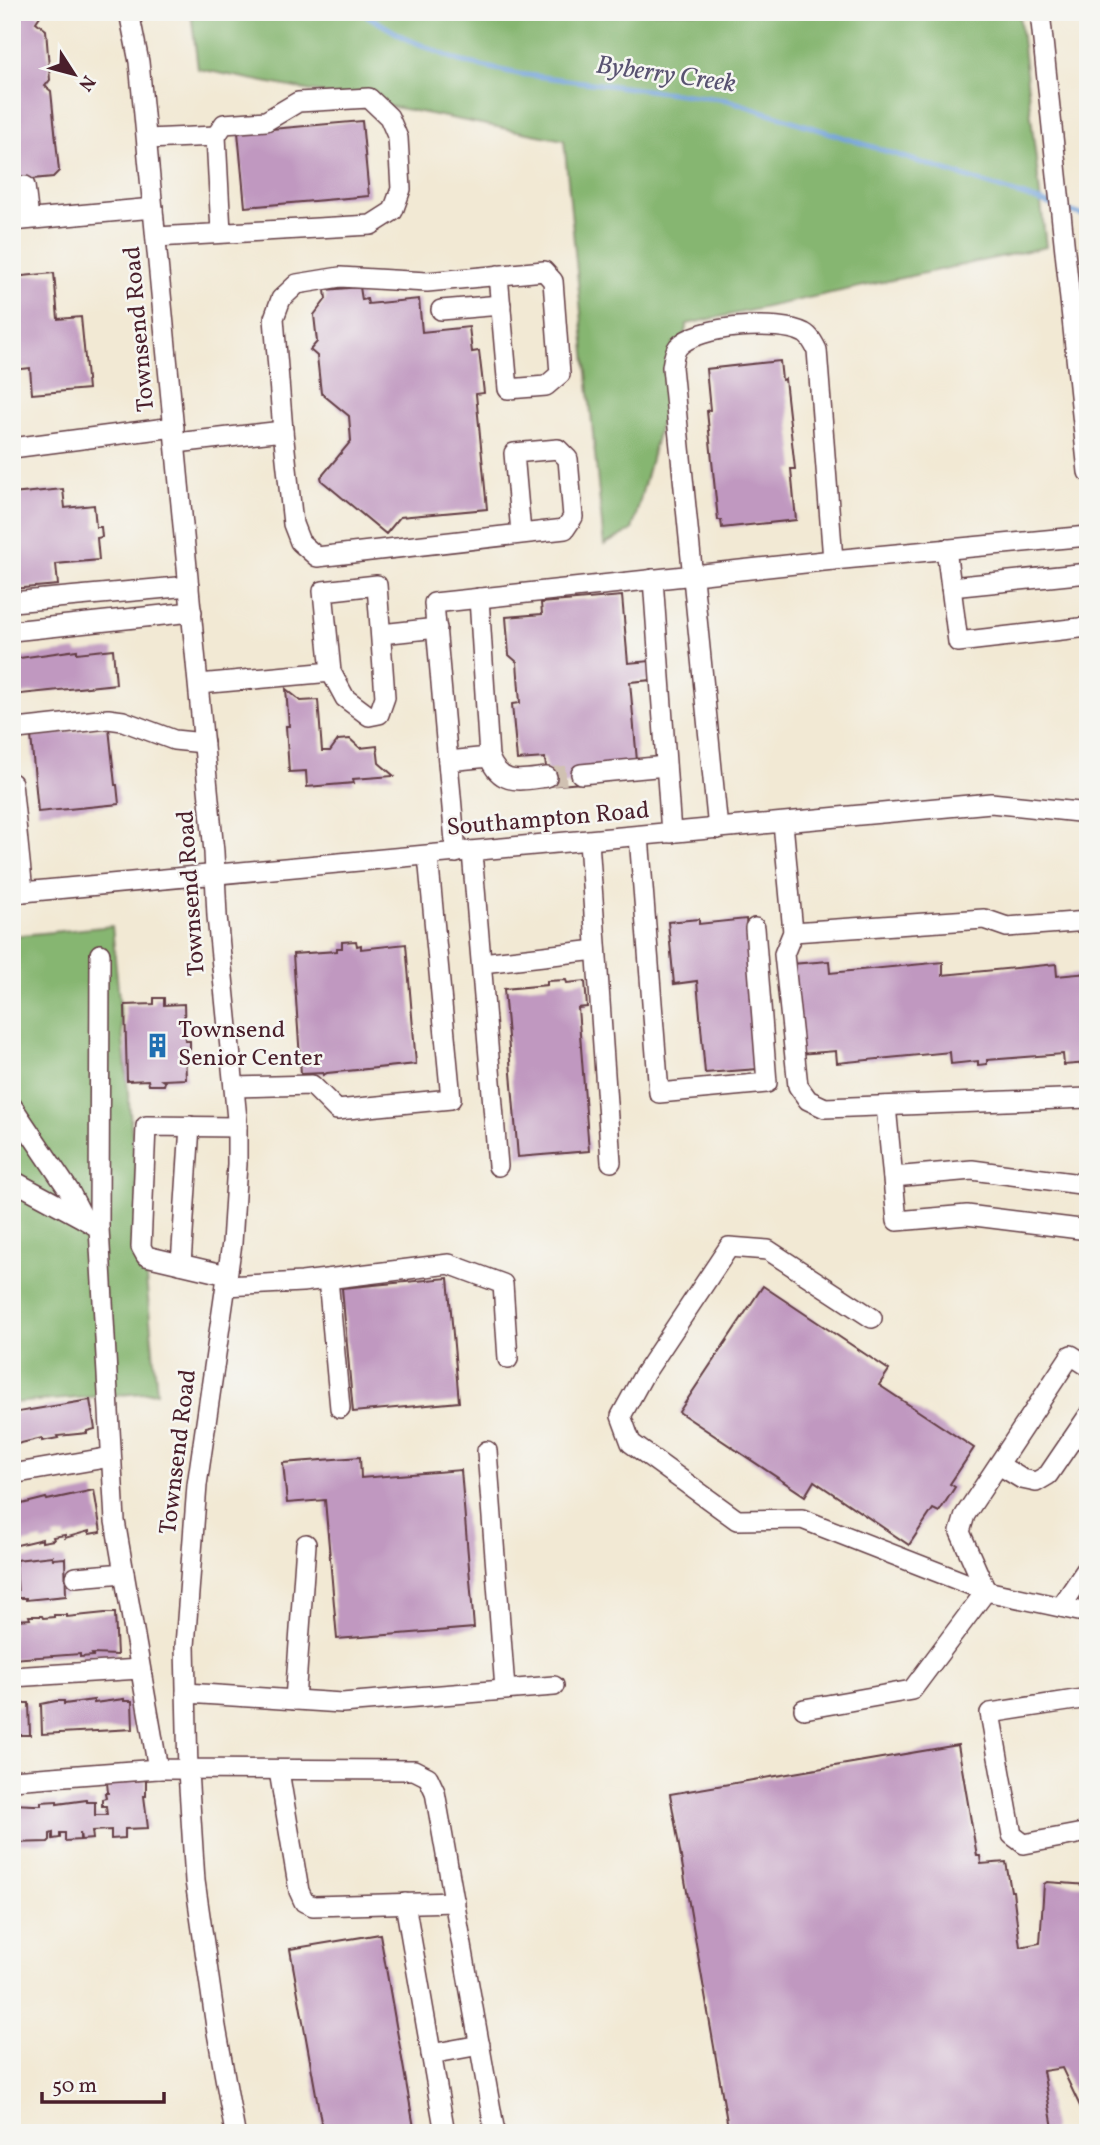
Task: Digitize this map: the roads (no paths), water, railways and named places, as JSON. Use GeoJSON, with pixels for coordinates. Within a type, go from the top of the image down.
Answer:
{"type":"FeatureCollection","features":[{"type":"Feature","properties":{"kind":"street","name":"Townsend Road"},"geometry":{"type":"LineString","coordinates":[[130,12],[139,62],[199,684],[237,1127],[237,1164],[227,1280],[197,1485],[185,1646],[188,1771],[195,1881],[216,2027],[235,2133]]}},
{"type":"Feature","properties":{"kind":"street"},"geometry":{"type":"LineString","coordinates":[[1040,12],[1088,472]]}},
{"type":"Feature","properties":{"kind":"street"},"geometry":{"type":"LineString","coordinates":[[156,237],[371,225],[393,211],[401,189],[398,138],[388,117],[369,98],[298,102],[266,121],[224,124],[216,136],[221,232]]}},
{"type":"Feature","properties":{"kind":"street"},"geometry":{"type":"LineString","coordinates":[[146,139],[216,136]]}},
{"type":"Feature","properties":{"kind":"street"},"geometry":{"type":"LineString","coordinates":[[25,186],[20,220],[153,208]]}},
{"type":"Feature","properties":{"kind":"street"},"geometry":{"type":"LineString","coordinates":[[498,275],[508,389],[546,386],[560,374],[553,281],[544,271],[498,275],[427,282],[341,276],[297,284],[281,299],[274,318],[284,431],[293,524],[300,542],[317,557],[565,528],[573,517],[568,459],[558,449],[514,453],[521,533]]}},
{"type":"Feature","properties":{"kind":"street"},"geometry":{"type":"LineString","coordinates":[[442,310],[501,305]]}},
{"type":"Feature","properties":{"kind":"street"},"geometry":{"type":"LineString","coordinates":[[718,829],[672,367],[676,348],[690,337],[722,327],[788,327],[807,333],[817,350],[833,560]]}},
{"type":"Feature","properties":{"kind":"street"},"geometry":{"type":"LineString","coordinates":[[12,448],[175,435],[284,431]]}},
{"type":"Feature","properties":{"kind":"street"},"geometry":{"type":"LineString","coordinates":[[498,1166],[482,962],[448,761],[434,603],[833,560],[1088,536]]}},
{"type":"Feature","properties":{"kind":"street"},"geometry":{"type":"LineString","coordinates":[[946,549],[958,642],[1088,627]]}},
{"type":"Feature","properties":{"kind":"street"},"geometry":{"type":"LineString","coordinates":[[950,587],[1088,573]]}},
{"type":"Feature","properties":{"kind":"street"},"geometry":{"type":"LineString","coordinates":[[653,579],[671,833]]}},
{"type":"Feature","properties":{"kind":"street"},"geometry":{"type":"LineString","coordinates":[[377,585],[385,697],[379,714],[369,716],[345,698],[331,672],[323,591],[377,585]]}},
{"type":"Feature","properties":{"kind":"street"},"geometry":{"type":"LineString","coordinates":[[12,602],[189,586]]}},
{"type":"Feature","properties":{"kind":"street"},"geometry":{"type":"LineString","coordinates":[[478,598],[489,757],[495,771],[506,779],[547,778]]}},
{"type":"Feature","properties":{"kind":"street"},"geometry":{"type":"LineString","coordinates":[[12,631],[192,612]]}},
{"type":"Feature","properties":{"kind":"street"},"geometry":{"type":"LineString","coordinates":[[381,634],[437,628]]}},
{"type":"Feature","properties":{"kind":"street"},"geometry":{"type":"LineString","coordinates":[[199,684],[331,672]]}},
{"type":"Feature","properties":{"kind":"street"},"geometry":{"type":"LineString","coordinates":[[12,735],[17,729],[108,719],[123,721],[174,740],[204,743]]}},
{"type":"Feature","properties":{"kind":"street"},"geometry":{"type":"LineString","coordinates":[[448,761],[489,757]]}},
{"type":"Feature","properties":{"kind":"street"},"geometry":{"type":"LineString","coordinates":[[581,774],[666,766]]}},
{"type":"Feature","properties":{"kind":"street"},"geometry":{"type":"LineString","coordinates":[[12,783],[17,893]]}},
{"type":"Feature","properties":{"kind":"street","name":"Southampton Road"},"geometry":{"type":"LineString","coordinates":[[17,893],[991,803],[1088,813]]}},
{"type":"Feature","properties":{"kind":"street"},"geometry":{"type":"LineString","coordinates":[[783,823],[793,932],[784,954],[797,1086],[808,1100],[825,1108],[1088,1098]]}},
{"type":"Feature","properties":{"kind":"street"},"geometry":{"type":"LineString","coordinates":[[639,836],[659,1093],[767,1083],[755,928]]}},
{"type":"Feature","properties":{"kind":"street"},"geometry":{"type":"LineString","coordinates":[[589,841],[611,1162]]}},
{"type":"Feature","properties":{"kind":"street"},"geometry":{"type":"LineString","coordinates":[[234,1087],[312,1084],[337,1110],[452,1099],[428,856]]}},
{"type":"Feature","properties":{"kind":"street"},"geometry":{"type":"LineString","coordinates":[[793,932],[984,919],[1007,927],[1088,921]]}},
{"type":"Feature","properties":{"kind":"street"},"geometry":{"type":"LineString","coordinates":[[482,962],[596,950]]}},
{"type":"Feature","properties":{"kind":"street"},"geometry":{"type":"LineString","coordinates":[[100,954],[91,1224],[115,1521],[158,1769]]}},
{"type":"Feature","properties":{"kind":"street"},"geometry":{"type":"LineString","coordinates":[[12,1106],[91,1224]]}},
{"type":"Feature","properties":{"kind":"street"},"geometry":{"type":"LineString","coordinates":[[886,1106],[897,1221],[967,1215],[1088,1230]]}},
{"type":"Feature","properties":{"kind":"street"},"geometry":{"type":"LineString","coordinates":[[237,1127],[146,1126],[141,1247],[146,1256],[181,1264],[227,1280],[328,1279],[449,1264],[503,1284],[508,1359]]}},
{"type":"Feature","properties":{"kind":"street"},"geometry":{"type":"LineString","coordinates":[[181,1264],[190,1126]]}},
{"type":"Feature","properties":{"kind":"street"},"geometry":{"type":"LineString","coordinates":[[893,1177],[972,1170],[1088,1185]]}},
{"type":"Feature","properties":{"kind":"street"},"geometry":{"type":"LineString","coordinates":[[12,1180],[91,1224]]}},
{"type":"Feature","properties":{"kind":"street"},"geometry":{"type":"LineString","coordinates":[[872,1318],[768,1250],[729,1247],[643,1376],[621,1416],[631,1443],[737,1520],[802,1519],[986,1591],[1088,1613]]}},
{"type":"Feature","properties":{"kind":"street"},"geometry":{"type":"LineString","coordinates":[[328,1279],[340,1408]]}},
{"type":"Feature","properties":{"kind":"street"},"geometry":{"type":"LineString","coordinates":[[986,1591],[960,1532],[965,1515],[1071,1355],[1088,1366]]}},
{"type":"Feature","properties":{"kind":"street"},"geometry":{"type":"LineString","coordinates":[[999,1465],[1022,1479],[1036,1482],[1048,1475],[1088,1416]]}},
{"type":"Feature","properties":{"kind":"street"},"geometry":{"type":"LineString","coordinates":[[487,1451],[505,1689]]}},
{"type":"Feature","properties":{"kind":"street"},"geometry":{"type":"LineString","coordinates":[[12,1474],[111,1457]]}},
{"type":"Feature","properties":{"kind":"street"},"geometry":{"type":"LineString","coordinates":[[295,1700],[306,1544]]}},
{"type":"Feature","properties":{"kind":"street"},"geometry":{"type":"LineString","coordinates":[[1061,1607],[1088,1567]]}},
{"type":"Feature","properties":{"kind":"street"},"geometry":{"type":"LineString","coordinates":[[76,1577],[124,1573]]}},
{"type":"Feature","properties":{"kind":"street"},"geometry":{"type":"LineString","coordinates":[[804,1709],[912,1690],[986,1591]]}},
{"type":"Feature","properties":{"kind":"street"},"geometry":{"type":"LineString","coordinates":[[12,1678],[140,1669]]}},
{"type":"Feature","properties":{"kind":"street"},"geometry":{"type":"LineString","coordinates":[[186,1693],[342,1703],[554,1686]]}},
{"type":"Feature","properties":{"kind":"street"},"geometry":{"type":"LineString","coordinates":[[1088,1698],[990,1713],[1012,1835],[1024,1844],[1088,1832]]}},
{"type":"Feature","properties":{"kind":"street"},"geometry":{"type":"LineString","coordinates":[[12,1780],[158,1769],[414,1770],[428,1777],[435,1791],[495,2133]]}},
{"type":"Feature","properties":{"kind":"street"},"geometry":{"type":"LineString","coordinates":[[279,1770],[299,1891],[304,1902],[313,1906],[454,1902]]}},
{"type":"Feature","properties":{"kind":"street"},"geometry":{"type":"LineString","coordinates":[[405,1903],[445,2133]]}},
{"type":"Feature","properties":{"kind":"street"},"geometry":{"type":"LineString","coordinates":[[431,2054],[480,2045]]}},
{"type":"Feature","properties":{"kind":"waterway","name":"Byberry Creek"},"geometry":{"type":"LineString","coordinates":[[361,12],[405,38],[459,61],[519,74],[728,100],[1055,206]]}},
{"type":"Feature","properties":{"kind":"waterway","name":"Byberry Creek"},"geometry":{"type":"LineString","coordinates":[[1064,209],[1088,217]]}},
{"type":"Feature","properties":{"kind":"tunnel"},"geometry":{"type":"LineString","coordinates":[[547,777],[581,774]]}},
{"type":"Feature","properties":{"kind":"place","name":"Townsend Senior Center"},"geometry":{"type":"Point","coordinates":[158,1045]}}]}
